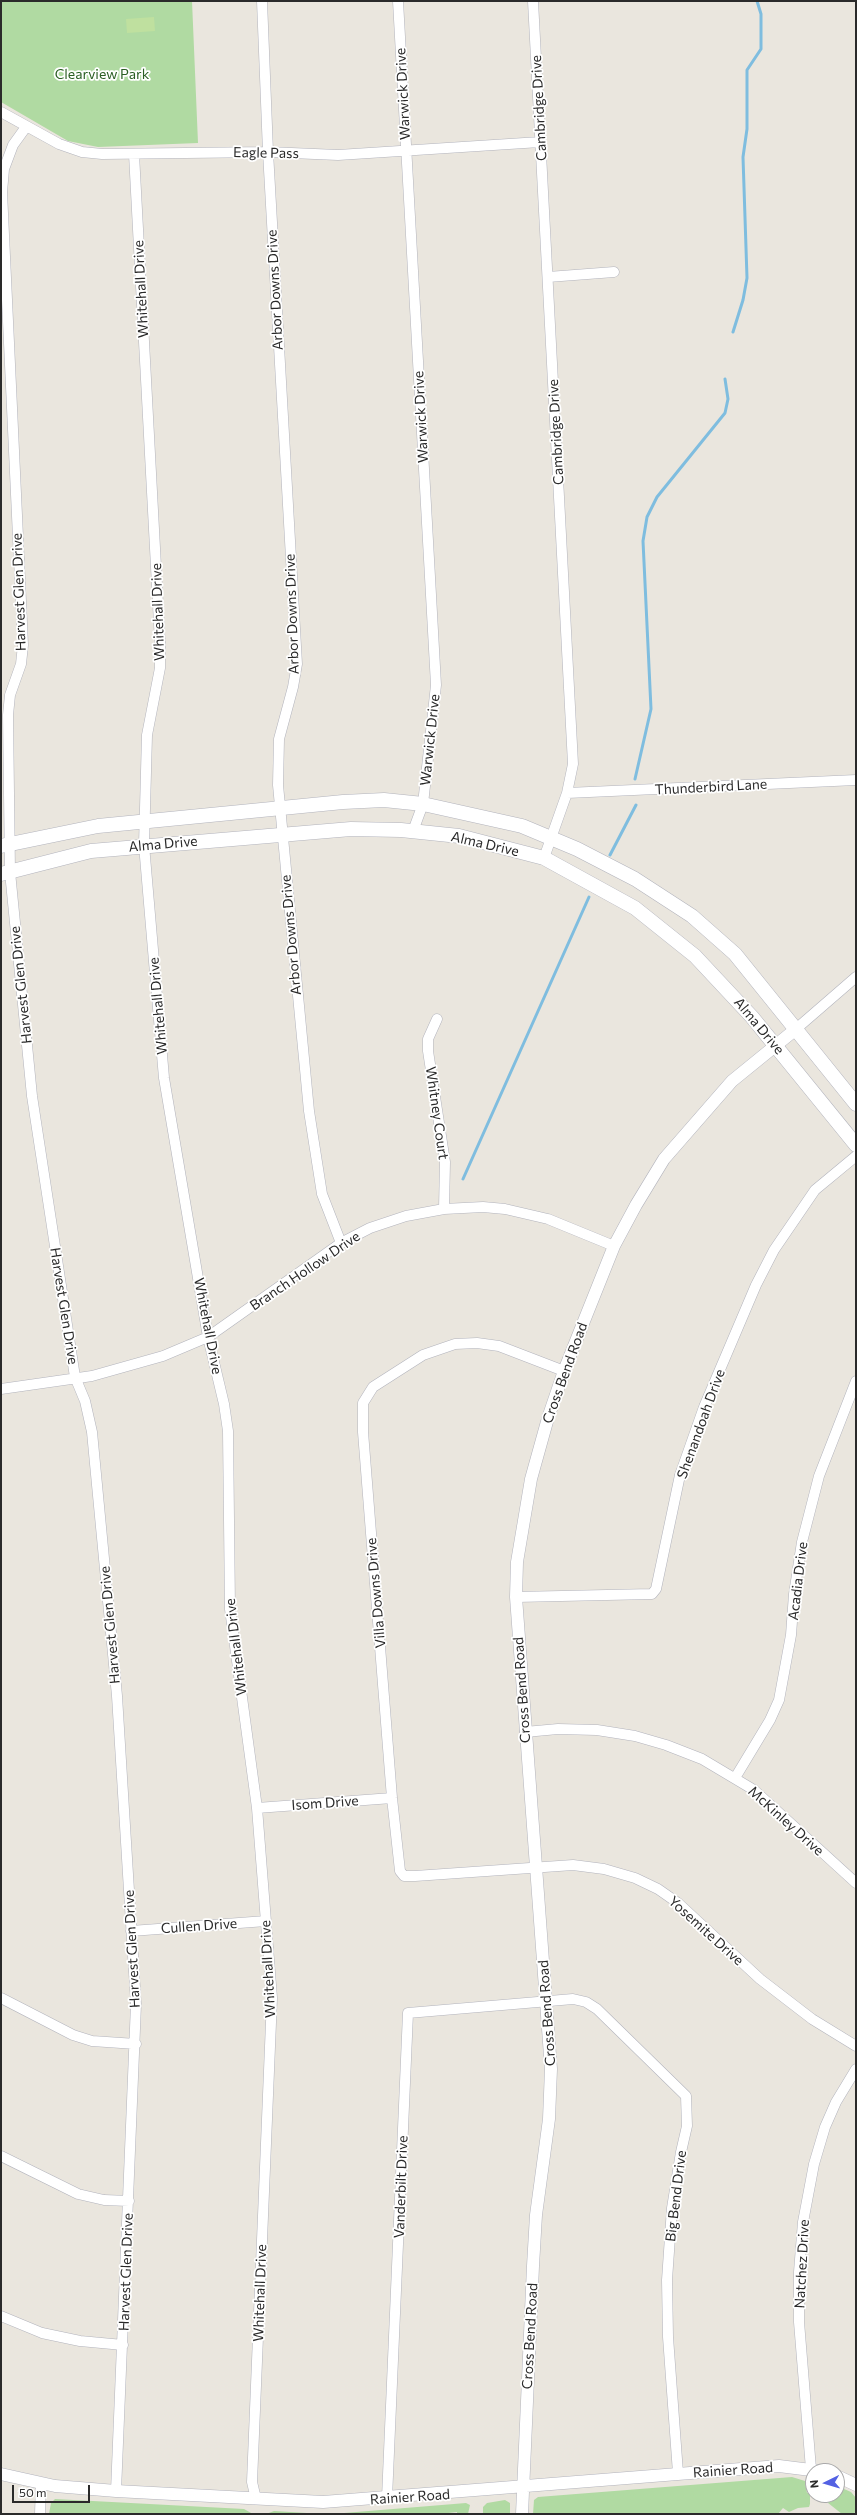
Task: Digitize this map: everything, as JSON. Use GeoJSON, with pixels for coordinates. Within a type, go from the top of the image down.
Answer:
{"type":"FeatureCollection","features":[{"type":"Feature","properties":{"kind":"main road","name":"Alma Drive"},"geometry":{"type":"LineString","coordinates":[[5,846],[98,826],[143,823],[281,808],[384,800],[423,804],[493,818],[522,826],[635,879],[692,916],[735,954],[856,1104]]}},
{"type":"Feature","properties":{"kind":"main road","name":"Alma Drive"},"geometry":{"type":"LineString","coordinates":[[5,873],[91,850],[351,829],[413,831],[459,836],[544,858],[635,908],[668,933],[724,985],[856,1145]]}},
{"type":"Feature","properties":{"kind":"street","name":"Arbor Downs Drive"},"geometry":{"type":"LineString","coordinates":[[262,1],[268,152],[297,664],[294,687],[279,739],[278,785],[309,1111],[322,1194],[341,1243]]}},
{"type":"Feature","properties":{"kind":"street","name":"Warwick Drive"},"geometry":{"type":"LineString","coordinates":[[398,1],[436,685],[423,804],[413,831]]}},
{"type":"Feature","properties":{"kind":"street","name":"Cambridge Drive"},"geometry":{"type":"LineString","coordinates":[[533,1],[573,764],[567,793],[552,839],[544,858]]}},
{"type":"Feature","properties":{"kind":"street","name":"Eagle Pass"},"geometry":{"type":"LineString","coordinates":[[1,112],[59,144],[82,152],[102,154],[268,152],[338,155],[406,149],[540,142]]}},
{"type":"Feature","properties":{"kind":"street","name":"Harvest Glen Drive"},"geometry":{"type":"LineString","coordinates":[[26,127],[13,146],[4,169],[2,192],[23,645],[21,664],[10,695],[8,715],[5,873],[32,1096],[75,1377],[85,1401],[93,1440],[117,1696],[136,2004],[136,2044],[116,2491]]}},
{"type":"Feature","properties":{"kind":"street","name":"Whitehall Drive"},"geometry":{"type":"LineString","coordinates":[[134,154],[160,642],[160,668],[147,735],[143,823],[144,845],[164,1078],[208,1337],[224,1404],[228,1431],[230,1609],[257,1808],[266,1921],[272,2030],[252,2482],[256,2499]]}},
{"type":"Feature","properties":{"kind":"street"},"geometry":{"type":"LineString","coordinates":[[548,277],[614,272]]}},
{"type":"Feature","properties":{"kind":"street","name":"Thunderbird Lane"},"geometry":{"type":"LineString","coordinates":[[567,793],[856,780]]}},
{"type":"Feature","properties":{"kind":"street","name":"Cross Bend Road"},"geometry":{"type":"LineString","coordinates":[[522,2514],[536,2215],[549,2119],[551,2069],[516,1597],[517,1562],[531,1479],[548,1418],[564,1371],[614,1246],[664,1159],[732,1081],[796,1029],[856,977]]}},
{"type":"Feature","properties":{"kind":"street","name":"Whitney Court"},"geometry":{"type":"LineString","coordinates":[[437,1019],[428,1039],[428,1051],[445,1162],[444,1209]]}},
{"type":"Feature","properties":{"kind":"street","name":"Shenandoah Drive"},"geometry":{"type":"LineString","coordinates":[[516,1597],[652,1594],[656,1589],[680,1475],[704,1407],[756,1285],[774,1250],[815,1190],[856,1156]]}},
{"type":"Feature","properties":{"kind":"street","name":"Branch Hollow Drive"},"geometry":{"type":"LineString","coordinates":[[1,1389],[75,1377],[92,1376],[116,1370],[163,1356],[208,1337],[341,1243],[377,1225],[406,1216],[444,1209],[483,1207],[517,1211],[548,1219],[614,1246]]}},
{"type":"Feature","properties":{"kind":"street","name":"Villa Downs Drive"},"geometry":{"type":"LineString","coordinates":[[536,1867],[404,1876],[400,1871],[392,1798],[363,1432],[363,1403],[373,1387],[410,1363],[434,1350],[455,1344],[477,1343],[499,1346],[564,1371]]}},
{"type":"Feature","properties":{"kind":"street","name":"Acadia Drive"},"geometry":{"type":"LineString","coordinates":[[736,1778],[770,1720],[779,1700],[792,1635],[794,1594],[802,1542],[819,1476],[856,1381]]}},
{"type":"Feature","properties":{"kind":"street","name":"McKinley Drive"},"geometry":{"type":"LineString","coordinates":[[525,1732],[558,1729],[597,1730],[635,1736],[666,1745],[702,1759],[736,1778],[779,1811],[811,1843],[856,1883]]}},
{"type":"Feature","properties":{"kind":"street","name":"Isom Drive"},"geometry":{"type":"LineString","coordinates":[[257,1808],[392,1798]]}},
{"type":"Feature","properties":{"kind":"street","name":"Yosemite Drive"},"geometry":{"type":"LineString","coordinates":[[536,1867],[573,1865],[604,1869],[635,1878],[658,1889],[678,1903],[760,1979],[812,2019],[856,2046]]}},
{"type":"Feature","properties":{"kind":"street","name":"Cullen Drive"},"geometry":{"type":"LineString","coordinates":[[131,1931],[266,1921]]}},
{"type":"Feature","properties":{"kind":"street"},"geometry":{"type":"LineString","coordinates":[[1,1998],[73,2034],[92,2041],[136,2044]]}},
{"type":"Feature","properties":{"kind":"street","name":"Big Bend Drive"},"geometry":{"type":"LineString","coordinates":[[546,2001],[573,1999],[586,2002],[597,2009],[686,2096],[688,2126],[681,2152],[672,2208],[667,2280],[668,2337],[678,2473]]}},
{"type":"Feature","properties":{"kind":"street","name":"Vanderbilt Drive"},"geometry":{"type":"LineString","coordinates":[[387,2498],[408,2013],[546,2001]]}},
{"type":"Feature","properties":{"kind":"street","name":"Natchez Drive"},"geometry":{"type":"LineString","coordinates":[[814,2463],[800,2322],[799,2272],[803,2222],[814,2164],[825,2127],[836,2102],[856,2068]]}},
{"type":"Feature","properties":{"kind":"street"},"geometry":{"type":"LineString","coordinates":[[1,2156],[78,2194],[104,2200],[129,2201]]}},
{"type":"Feature","properties":{"kind":"street"},"geometry":{"type":"LineString","coordinates":[[1,2316],[42,2333],[80,2341],[123,2345]]}},
{"type":"Feature","properties":{"kind":"street","name":"Rainier Road"},"geometry":{"type":"LineString","coordinates":[[1,2474],[41,2483],[116,2491],[323,2502],[779,2466],[805,2469]]}},
{"type":"Feature","properties":{"kind":"street"},"geometry":{"type":"LineString","coordinates":[[845,2480],[856,2485]]}},
{"type":"Feature","properties":{"kind":"street"},"geometry":{"type":"LineString","coordinates":[[40,2514],[41,2483]]}},
{"type":"Feature","properties":{"kind":"green space","name":"Clearview Park"},"geometry":{"type":"Polygon","coordinates":[[[1,1],[192,1],[198,143],[98,147],[68,141],[1,102],[1,1]]]}},
{"type":"Feature","properties":{"kind":"green space"},"geometry":{"type":"Polygon","coordinates":[[[154,17],[155,31],[127,33],[126,19],[154,17]]]}},
{"type":"Feature","properties":{"kind":"green space"},"geometry":{"type":"Polygon","coordinates":[[[792,2477],[805,2481],[805,2503],[810,2504],[809,2507],[798,2508],[789,2512],[783,2508],[778,2514],[533,2514],[534,2500],[538,2497],[792,2477]]]}},
{"type":"Feature","properties":{"kind":"green space"},"geometry":{"type":"Polygon","coordinates":[[[845,2489],[851,2492],[856,2498],[856,2510],[854,2514],[842,2514],[828,2503],[845,2503],[845,2489]]]}},
{"type":"Feature","properties":{"kind":"green space"},"geometry":{"type":"Polygon","coordinates":[[[55,2499],[244,2509],[253,2514],[49,2514],[51,2503],[55,2499]]]}},
{"type":"Feature","properties":{"kind":"green space"},"geometry":{"type":"Polygon","coordinates":[[[505,2500],[510,2503],[510,2514],[483,2514],[483,2507],[487,2503],[505,2500]]]}},
{"type":"Feature","properties":{"kind":"green space"},"geometry":{"type":"Polygon","coordinates":[[[466,2503],[470,2505],[468,2514],[457,2514],[457,2512],[440,2514],[332,2514],[466,2503]]]}},
{"type":"Feature","properties":{"kind":"green space"},"geometry":{"type":"Polygon","coordinates":[[[274,2511],[307,2513],[309,2514],[266,2514],[274,2511]]]}},
{"type":"Feature","properties":{"kind":"waterway"},"geometry":{"type":"LineString","coordinates":[[733,332],[743,300],[747,278],[743,157],[747,129],[747,70],[761,49],[761,14],[757,1]]}},
{"type":"Feature","properties":{"kind":"waterway"},"geometry":{"type":"LineString","coordinates":[[635,779],[651,709],[643,541],[647,517],[657,497],[725,413],[728,399],[725,379]]}},
{"type":"Feature","properties":{"kind":"waterway"},"geometry":{"type":"LineString","coordinates":[[610,855],[636,805]]}},
{"type":"Feature","properties":{"kind":"waterway"},"geometry":{"type":"LineString","coordinates":[[463,1179],[589,897]]}}]}
